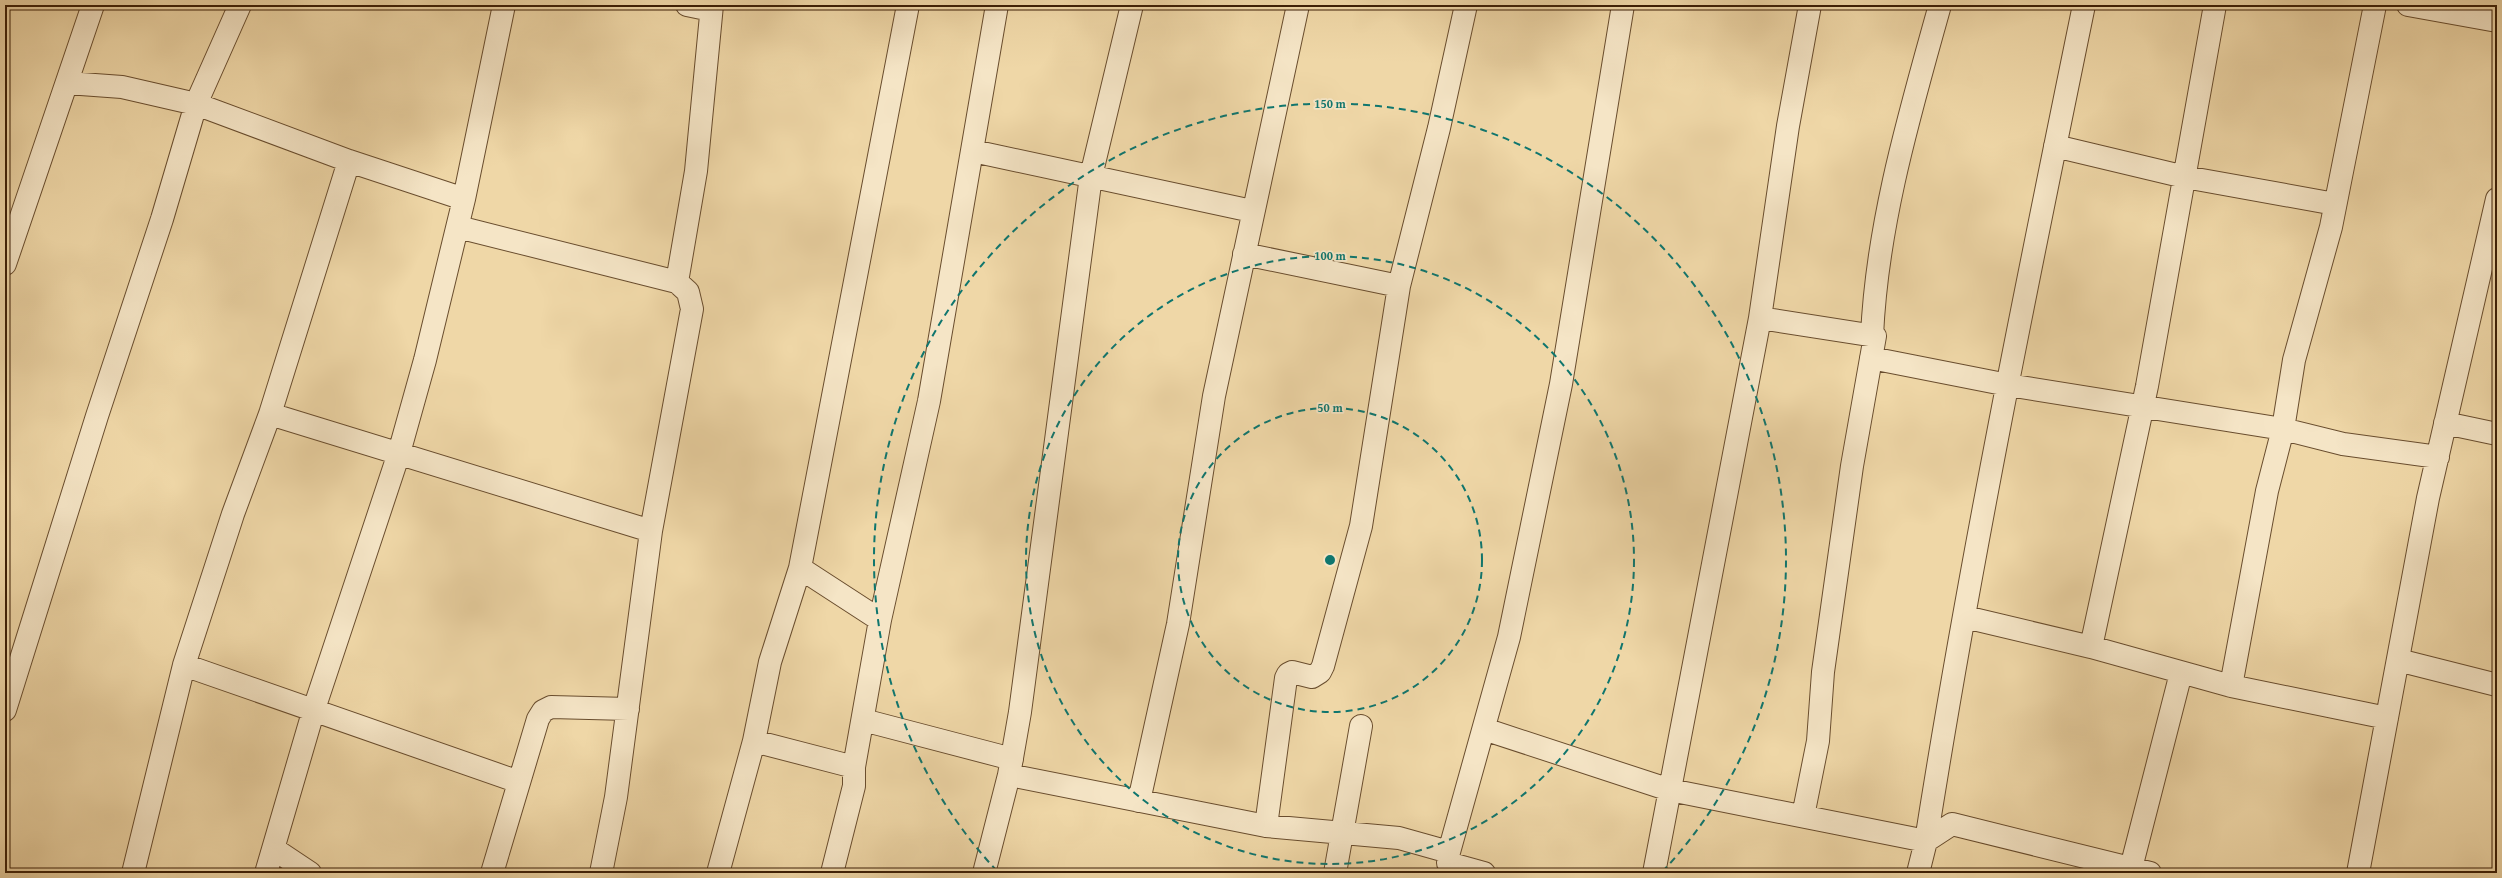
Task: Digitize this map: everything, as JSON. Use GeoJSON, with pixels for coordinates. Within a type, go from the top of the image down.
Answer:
{"type":"FeatureCollection","features":[{"type":"Feature","properties":{"kind":"street"},"geometry":{"type":"LineString","coordinates":[[5,264],[94,5]]}},
{"type":"Feature","properties":{"kind":"street"},"geometry":{"type":"LineString","coordinates":[[5,710],[14,645],[162,219],[196,104],[240,5]]}},
{"type":"Feature","properties":{"kind":"street"},"geometry":{"type":"LineString","coordinates":[[266,873],[314,709],[399,453],[425,360],[458,227],[504,5]]}},
{"type":"Feature","properties":{"kind":"street"},"geometry":{"type":"LineString","coordinates":[[677,282],[696,170],[711,8],[687,5]]}},
{"type":"Feature","properties":{"kind":"street"},"geometry":{"type":"LineString","coordinates":[[718,873],[754,741],[770,662],[800,568],[908,5]]}},
{"type":"Feature","properties":{"kind":"street"},"geometry":{"type":"LineString","coordinates":[[832,873],[854,786],[854,767],[880,620],[929,401],[973,151],[996,5]]}},
{"type":"Feature","properties":{"kind":"street"},"geometry":{"type":"LineString","coordinates":[[984,873],[1010,767],[1020,712],[1091,176],[1132,5]]}},
{"type":"Feature","properties":{"kind":"street"},"geometry":{"type":"LineString","coordinates":[[1139,801],[1178,624],[1214,396],[1252,211],[1298,5]]}},
{"type":"Feature","properties":{"kind":"street"},"geometry":{"type":"LineString","coordinates":[[1266,826],[1286,678],[1288,674],[1292,672],[1312,677],[1320,672],[1323,666],[1362,526],[1399,286],[1439,128],[1466,5]]}},
{"type":"Feature","properties":{"kind":"street"},"geometry":{"type":"LineString","coordinates":[[1484,873],[1448,862],[1449,852],[1484,729],[1508,637],[1561,384],[1623,5]]}},
{"type":"Feature","properties":{"kind":"street"},"geometry":{"type":"LineString","coordinates":[[1654,873],[1760,318],[1788,126],[1810,5]]}},
{"type":"Feature","properties":{"kind":"street"},"geometry":{"type":"LineString","coordinates":[[1872,336],[1874,285],[1905,132],[1940,5]]}},
{"type":"Feature","properties":{"kind":"street"},"geometry":{"type":"LineString","coordinates":[[1918,873],[1926,841],[1965,617],[2008,385],[2084,5]]}},
{"type":"Feature","properties":{"kind":"street"},"geometry":{"type":"LineString","coordinates":[[2091,647],[2142,407],[2185,177],[2215,5]]}},
{"type":"Feature","properties":{"kind":"street"},"geometry":{"type":"LineString","coordinates":[[2231,686],[2267,492],[2283,429],[2294,360],[2335,204],[2375,5]]}},
{"type":"Feature","properties":{"kind":"street"},"geometry":{"type":"LineString","coordinates":[[2408,5],[2497,21]]}},
{"type":"Feature","properties":{"kind":"street"},"geometry":{"type":"LineString","coordinates":[[67,83],[122,87],[196,104],[349,161],[464,199]]}},
{"type":"Feature","properties":{"kind":"street"},"geometry":{"type":"LineString","coordinates":[[2055,146],[2185,177],[2335,204]]}},
{"type":"Feature","properties":{"kind":"street"},"geometry":{"type":"LineString","coordinates":[[973,151],[1252,211]]}},
{"type":"Feature","properties":{"kind":"street"},"geometry":{"type":"LineString","coordinates":[[133,873],[184,665],[233,514],[270,414],[349,161]]}},
{"type":"Feature","properties":{"kind":"street"},"geometry":{"type":"LineString","coordinates":[[2358,873],[2445,423],[2497,199]]}},
{"type":"Feature","properties":{"kind":"street"},"geometry":{"type":"LineString","coordinates":[[458,227],[677,282],[688,292],[692,309],[651,531],[616,797],[601,873]]}},
{"type":"Feature","properties":{"kind":"street"},"geometry":{"type":"LineString","coordinates":[[1244,254],[1399,286]]}},
{"type":"Feature","properties":{"kind":"street"},"geometry":{"type":"LineString","coordinates":[[1760,318],[1875,336],[1852,466],[1826,650],[1818,741],[1803,816]]}},
{"type":"Feature","properties":{"kind":"street"},"geometry":{"type":"LineString","coordinates":[[1871,358],[2008,385],[2283,429],[2343,444],[2438,457]]}},
{"type":"Feature","properties":{"kind":"street"},"geometry":{"type":"LineString","coordinates":[[270,414],[651,531]]}},
{"type":"Feature","properties":{"kind":"street"},"geometry":{"type":"LineString","coordinates":[[2445,423],[2497,434]]}},
{"type":"Feature","properties":{"kind":"street"},"geometry":{"type":"LineString","coordinates":[[800,568],[880,620]]}},
{"type":"Feature","properties":{"kind":"street"},"geometry":{"type":"LineString","coordinates":[[1965,617],[2091,647],[2231,686],[2387,718]]}},
{"type":"Feature","properties":{"kind":"street"},"geometry":{"type":"LineString","coordinates":[[2398,660],[2497,685]]}},
{"type":"Feature","properties":{"kind":"street"},"geometry":{"type":"LineString","coordinates":[[184,665],[314,709],[519,782]]}},
{"type":"Feature","properties":{"kind":"street"},"geometry":{"type":"LineString","coordinates":[[1484,729],[1670,790],[1926,841],[1952,824],[2140,871],[2181,673]]}},
{"type":"Feature","properties":{"kind":"street"},"geometry":{"type":"LineString","coordinates":[[492,873],[538,719],[543,711],[551,707],[628,709]]}},
{"type":"Feature","properties":{"kind":"street"},"geometry":{"type":"LineString","coordinates":[[863,720],[1010,767],[1139,801],[1266,826],[1399,838],[1449,852]]}},
{"type":"Feature","properties":{"kind":"street"},"geometry":{"type":"LineString","coordinates":[[1335,873],[1361,726]]}},
{"type":"Feature","properties":{"kind":"street"},"geometry":{"type":"LineString","coordinates":[[754,741],[854,767]]}},
{"type":"Feature","properties":{"kind":"street"},"geometry":{"type":"LineString","coordinates":[[274,849],[310,873]]}}]}
